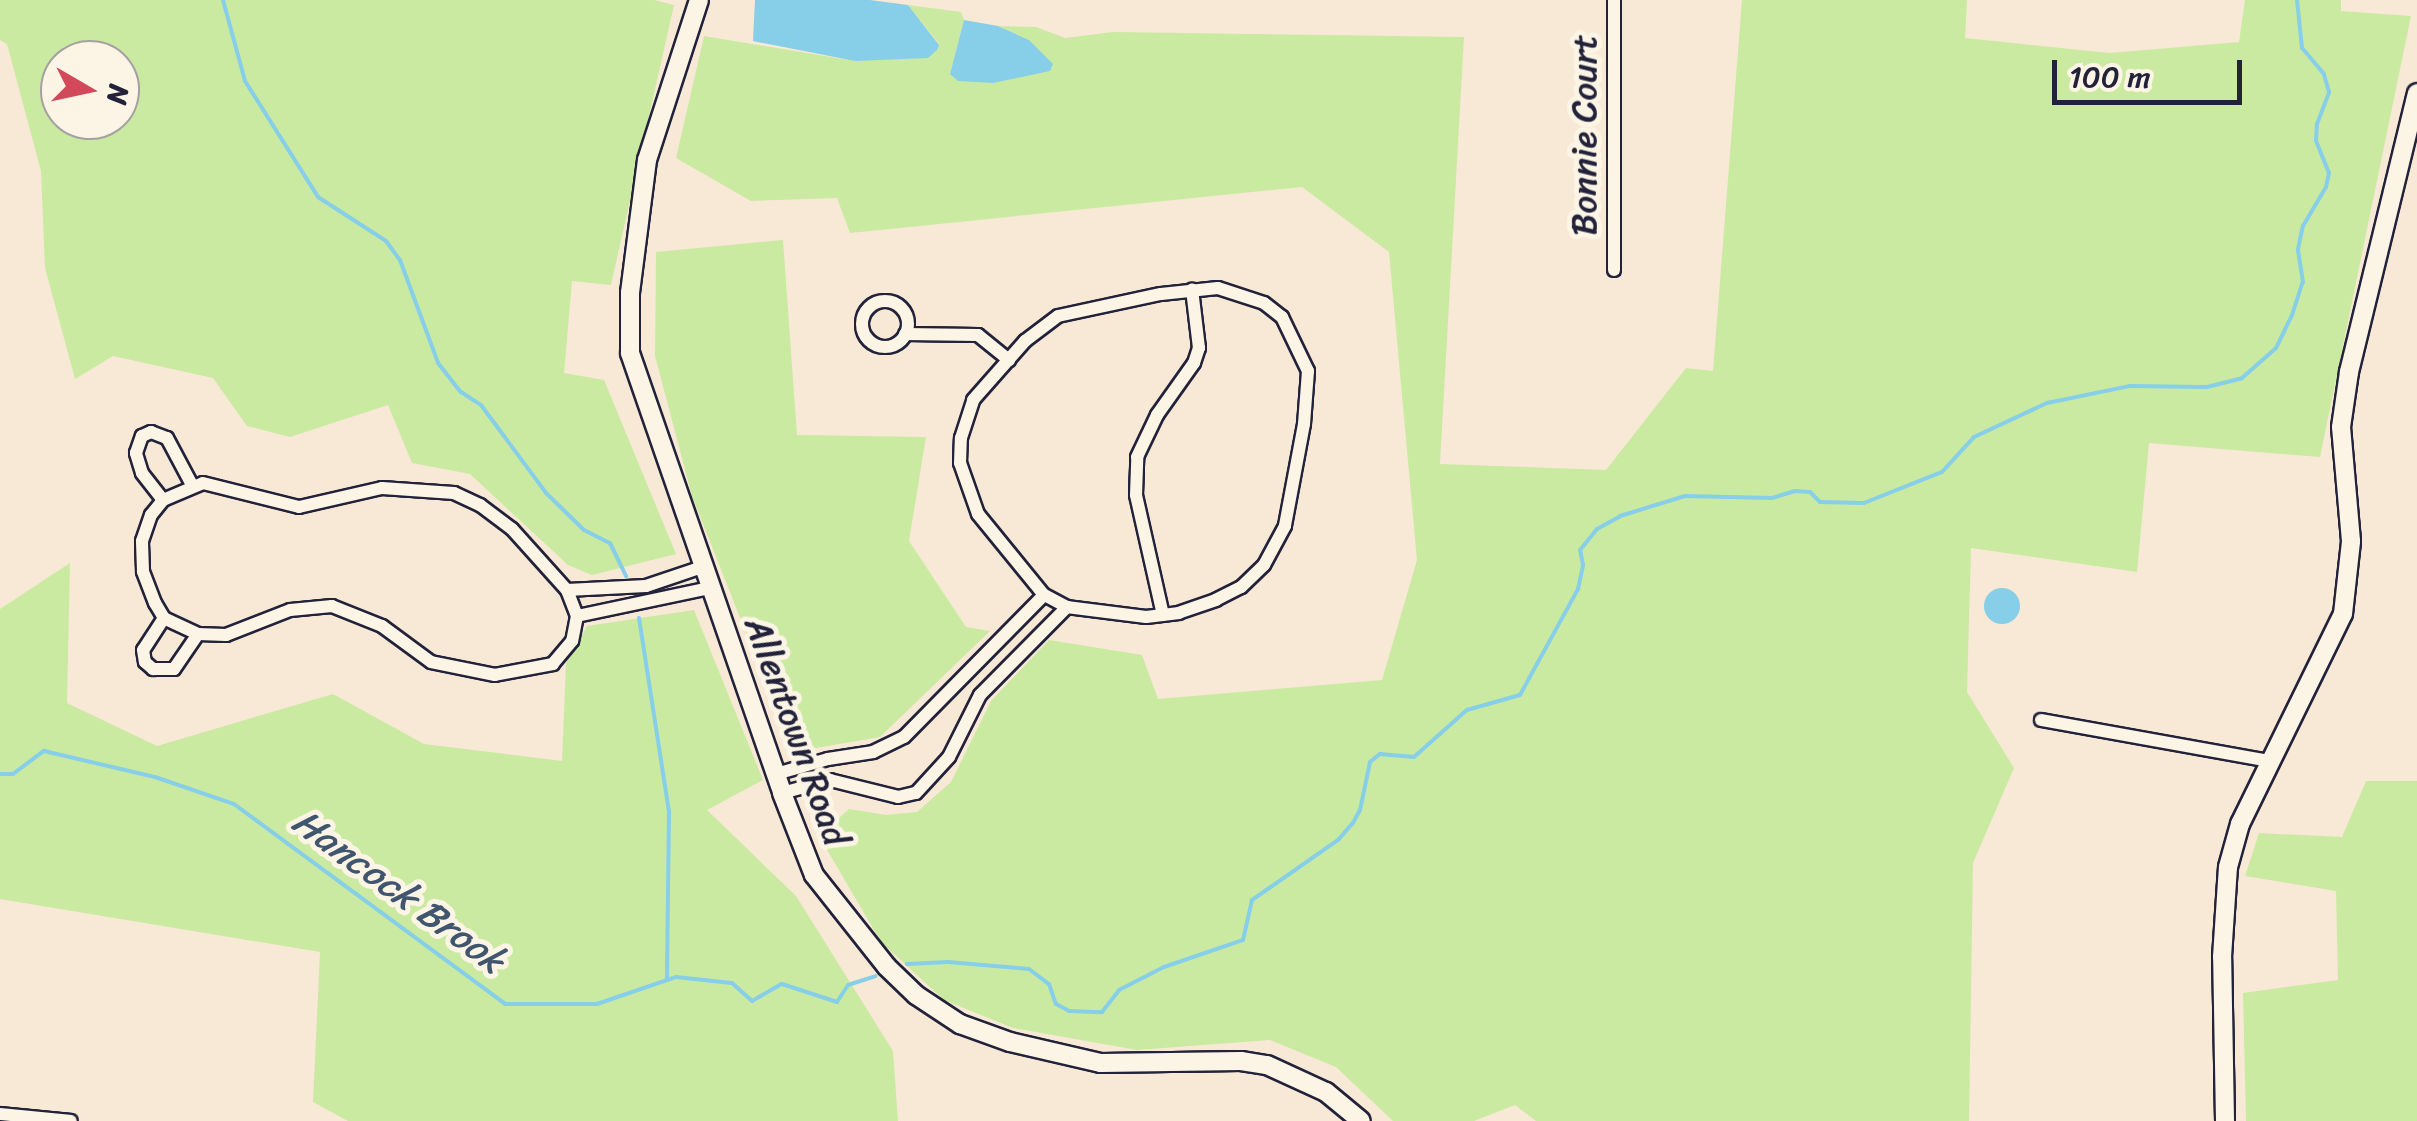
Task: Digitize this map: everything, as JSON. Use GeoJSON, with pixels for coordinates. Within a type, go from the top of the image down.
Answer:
{"type":"FeatureCollection","features":[{"type":"Feature","properties":{"kind":"street","name":"Allentown Road"},"geometry":{"type":"LineString","coordinates":[[699,0],[647,160],[630,293],[630,353],[803,852],[838,909],[886,967],[939,1012],[1010,1042],[1102,1062],[1241,1061],[1268,1065],[1326,1092],[1361,1121]]}},
{"type":"Feature","properties":{"kind":"street","name":"Bonnie Court"},"geometry":{"type":"LineString","coordinates":[[1614,0],[1614,270]]}},
{"type":"Feature","properties":{"kind":"street"},"geometry":{"type":"LineString","coordinates":[[2225,1121],[2222,957],[2226,883],[2240,824],[2342,614],[2351,541],[2342,428],[2349,372],[2417,93]]}},
{"type":"Feature","properties":{"kind":"street"},"geometry":{"type":"LineString","coordinates":[[1163,614],[1136,494],[1137,457],[1156,415],[1199,348],[1192,289]]}},
{"type":"Feature","properties":{"kind":"street"},"geometry":{"type":"LineString","coordinates":[[1192,289],[1244,294],[1282,317],[1308,371],[1304,424],[1285,526],[1264,564],[1240,587],[1216,600],[1146,617],[1067,607],[1044,595],[978,514],[960,463],[962,438],[973,400],[1009,360],[1058,316],[1192,289]]}},
{"type":"Feature","properties":{"kind":"street"},"geometry":{"type":"LineString","coordinates":[[905,334],[978,335],[1009,360]]}},
{"type":"Feature","properties":{"kind":"street"},"geometry":{"type":"LineString","coordinates":[[163,500],[142,473],[136,454],[142,436],[150,432],[167,438],[192,485]]}},
{"type":"Feature","properties":{"kind":"street"},"geometry":{"type":"LineString","coordinates":[[203,483],[299,507],[382,488],[454,493],[480,505],[512,529],[567,590],[576,616],[572,640],[553,664],[496,675],[431,662],[382,626],[332,606],[290,610],[226,635],[198,634],[164,618],[142,572],[142,541],[151,515],[163,500],[203,483]]}},
{"type":"Feature","properties":{"kind":"street"},"geometry":{"type":"LineString","coordinates":[[567,590],[646,586],[702,566]]}},
{"type":"Feature","properties":{"kind":"street"},"geometry":{"type":"LineString","coordinates":[[576,616],[710,588]]}},
{"type":"Feature","properties":{"kind":"street"},"geometry":{"type":"LineString","coordinates":[[776,774],[828,759],[873,752],[904,737],[1044,595]]}},
{"type":"Feature","properties":{"kind":"street"},"geometry":{"type":"LineString","coordinates":[[782,793],[830,780],[898,797],[916,793],[950,757],[966,717],[991,681],[1067,607]]}},
{"type":"Feature","properties":{"kind":"street"},"geometry":{"type":"LineString","coordinates":[[164,618],[143,650],[145,662],[153,669],[174,670],[198,634]]}},
{"type":"Feature","properties":{"kind":"street"},"geometry":{"type":"LineString","coordinates":[[2042,720],[2268,761]]}},
{"type":"Feature","properties":{"kind":"street"},"geometry":{"type":"LineString","coordinates":[[0,1114],[70,1121]]}},
{"type":"Feature","properties":{"kind":"green space"},"geometry":{"type":"Polygon","coordinates":[[[0,0],[654,0],[674,5],[611,285],[572,281],[564,373],[604,380],[676,554],[592,575],[568,565],[470,474],[412,463],[388,405],[290,437],[247,426],[213,378],[113,356],[75,379],[45,268],[41,171],[7,44],[0,40],[0,0]]]}},
{"type":"Feature","properties":{"kind":"green space"},"geometry":{"type":"Polygon","coordinates":[[[1742,0],[1967,0],[1965,38],[2110,53],[2239,42],[2245,0],[2341,0],[2341,11],[2411,16],[2320,457],[2149,443],[2137,572],[1971,548],[1967,692],[2014,768],[1973,863],[1969,1121],[1536,1121],[1515,1105],[1474,1121],[1393,1121],[1336,1067],[1270,1040],[1137,1050],[1013,1028],[944,1000],[881,942],[826,848],[830,826],[849,809],[886,815],[917,812],[951,782],[991,701],[1049,640],[1142,655],[1158,699],[1382,680],[1417,560],[1389,252],[1302,187],[850,233],[837,198],[751,201],[676,158],[704,36],[855,61],[939,44],[908,5],[961,12],[964,20],[950,74],[1029,40],[998,26],[1036,27],[1065,38],[1113,32],[1464,37],[1440,464],[1606,470],[1686,368],[1713,371],[1742,0]]]}},
{"type":"Feature","properties":{"kind":"green space"},"geometry":{"type":"Polygon","coordinates":[[[783,240],[797,435],[926,437],[909,541],[966,627],[990,631],[880,737],[793,752],[692,496],[655,356],[656,252],[783,240]]]}},
{"type":"Feature","properties":{"kind":"green space"},"geometry":{"type":"Polygon","coordinates":[[[70,563],[67,703],[157,746],[333,694],[424,744],[562,761],[566,663],[587,626],[694,610],[763,780],[707,810],[796,896],[893,1051],[898,1121],[348,1121],[313,1102],[320,952],[0,899],[0,609],[70,563]]]}},
{"type":"Feature","properties":{"kind":"green space"},"geometry":{"type":"Polygon","coordinates":[[[2366,781],[2417,781],[2417,1121],[2246,1121],[2243,993],[2338,980],[2336,891],[2245,876],[2259,833],[2342,837],[2366,781]]]}},
{"type":"Feature","properties":{"kind":"water"},"geometry":{"type":"Polygon","coordinates":[[[755,0],[870,0],[908,5],[939,45],[928,58],[855,61],[753,41],[755,0]]]}},
{"type":"Feature","properties":{"kind":"water"},"geometry":{"type":"Polygon","coordinates":[[[964,20],[998,26],[1029,40],[1053,64],[1050,71],[993,83],[958,81],[950,74],[964,20]]]}},
{"type":"Feature","properties":{"kind":"water"},"geometry":{"type":"Polygon","coordinates":[[[2002,588],[2015,593],[2020,606],[2015,619],[2002,624],[1989,619],[1984,606],[1989,593],[2002,588]]]}},
{"type":"Feature","properties":{"kind":"waterway"},"geometry":{"type":"LineString","coordinates":[[223,0],[245,81],[318,197],[386,241],[400,260],[438,363],[461,392],[481,405],[546,493],[584,530],[610,543],[626,576]]}},
{"type":"Feature","properties":{"kind":"waterway","name":"Hancock Brook"},"geometry":{"type":"LineString","coordinates":[[907,964],[948,962],[1029,969],[1049,984],[1056,1004],[1069,1011],[1102,1012],[1119,990],[1164,967],[1243,940],[1252,900],[1338,840],[1353,823],[1360,810],[1370,762],[1380,754],[1414,757],[1467,710],[1520,695],[1578,589],[1583,565],[1580,550],[1597,529],[1620,516],[1685,496],[1772,498],[1795,491],[1810,492],[1820,502],[1864,503],[1942,472],[1974,437],[2047,403],[2130,386],[2207,387],[2242,378],[2276,348],[2292,315],[2303,282],[2298,249],[2303,226],[2326,187],[2329,173],[2316,141],[2317,124],[2329,92],[2324,74],[2302,48],[2297,0]]}},
{"type":"Feature","properties":{"kind":"waterway"},"geometry":{"type":"LineString","coordinates":[[639,618],[669,811],[667,980]]}},
{"type":"Feature","properties":{"kind":"waterway","name":"Hancock Brook"},"geometry":{"type":"LineString","coordinates":[[0,774],[13,774],[44,751],[155,777],[234,804],[505,1004],[597,1004],[676,977],[732,983],[752,1001],[782,984],[837,1002],[848,985],[876,976]]}}]}
